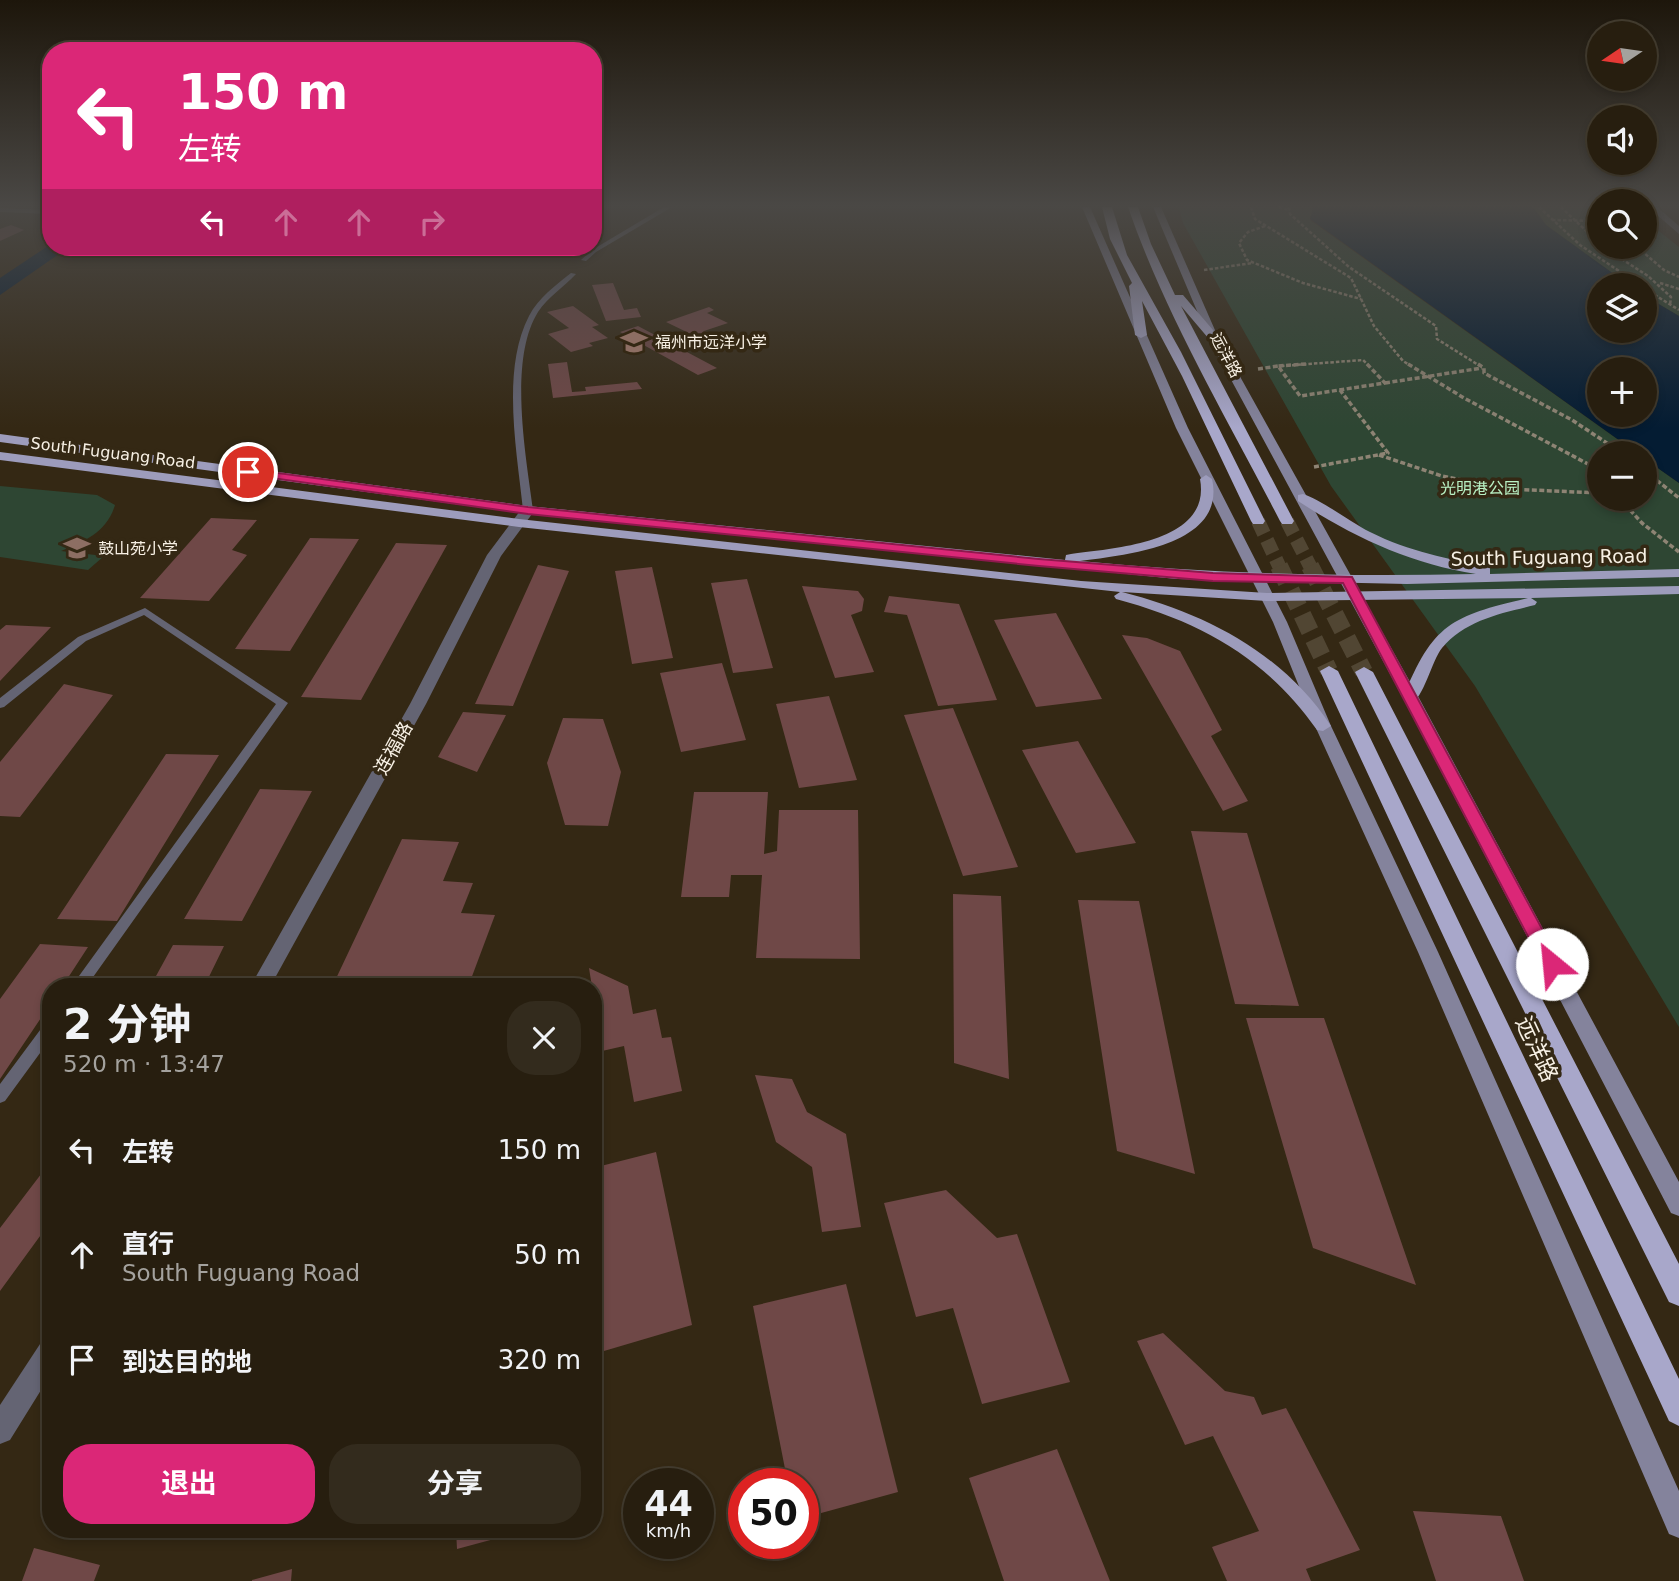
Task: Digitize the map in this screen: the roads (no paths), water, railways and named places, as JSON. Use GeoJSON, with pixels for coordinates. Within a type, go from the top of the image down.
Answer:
{"type":"FeatureCollection","features":[{"type":"Feature","properties":{"kind":"highway"},"geometry":{"type":"LineString","coordinates":[[1133,281],[1141,335]]}},
{"type":"Feature","properties":{"kind":"highway"},"geometry":{"type":"LineString","coordinates":[[1135,281],[1163,328],[1258,521]]}},
{"type":"Feature","properties":{"kind":"highway","name":"远洋路"},"geometry":{"type":"LineString","coordinates":[[1165,281],[1186,329],[1287,521]]}},
{"type":"Feature","properties":{"kind":"highway"},"geometry":{"type":"LineString","coordinates":[[1166,281],[1213,337]]}},
{"type":"Feature","properties":{"kind":"highway","name":"远洋路"},"geometry":{"type":"LineString","coordinates":[[1329,671],[1679,1411]]}},
{"type":"Feature","properties":{"kind":"highway","name":"远洋路"},"geometry":{"type":"LineString","coordinates":[[1364,673],[1679,1292]]}},
{"type":"Feature","properties":{"kind":"main road"},"geometry":{"type":"LineString","coordinates":[[1118,281],[1206,479],[1263,587],[1323,726],[1428,952],[1679,1524]]}},
{"type":"Feature","properties":{"kind":"main road"},"geometry":{"type":"LineString","coordinates":[[1189,281],[1213,337],[1352,588],[1679,1205]]}},
{"type":"Feature","properties":{"kind":"main road","name":"South Fuguang Road"},"geometry":{"type":"LineString","coordinates":[[0,438],[523,517],[1177,575],[1263,587]]}},
{"type":"Feature","properties":{"kind":"main road","name":"South Fuguang Road"},"geometry":{"type":"LineString","coordinates":[[0,456],[1081,585],[1182,593],[1263,587]]}},
{"type":"Feature","properties":{"kind":"main road"},"geometry":{"type":"LineString","coordinates":[[1039,563],[1133,549],[1177,535],[1200,516],[1209,498],[1206,479]]}},
{"type":"Feature","properties":{"kind":"main road"},"geometry":{"type":"LineString","coordinates":[[1303,498],[1337,523],[1424,557],[1472,569],[1548,577]]}},
{"type":"Feature","properties":{"kind":"main road","name":"South Fuguang Road"},"geometry":{"type":"LineString","coordinates":[[1352,588],[1420,580],[1677,573]]}},
{"type":"Feature","properties":{"kind":"main road"},"geometry":{"type":"LineString","coordinates":[[1081,585],[1166,608],[1240,644],[1300,693],[1323,726]]}},
{"type":"Feature","properties":{"kind":"main road"},"geometry":{"type":"LineString","coordinates":[[1263,587],[1352,588]]}},
{"type":"Feature","properties":{"kind":"main road","name":"South Fuguang Road"},"geometry":{"type":"LineString","coordinates":[[1352,588],[1433,596],[1679,590]]}},
{"type":"Feature","properties":{"kind":"main road"},"geometry":{"type":"LineString","coordinates":[[1411,698],[1426,659],[1449,633],[1476,615],[1564,594]]}},
{"type":"Feature","properties":{"kind":"street","name":"连福路"},"geometry":{"type":"LineString","coordinates":[[265,978],[418,704],[495,555],[523,517]]}},
{"type":"Feature","properties":{"kind":"street"},"geometry":{"type":"LineString","coordinates":[[0,1430],[42,1364]]}},
{"type":"Feature","properties":{"kind":"lane"},"geometry":{"type":"LineString","coordinates":[[523,517],[518,364],[523,338],[533,314],[566,281]]}},
{"type":"Feature","properties":{"kind":"lane"},"geometry":{"type":"LineString","coordinates":[[0,704],[82,639],[145,611],[282,703],[84,978]]}},
{"type":"Feature","properties":{"kind":"lane"},"geometry":{"type":"LineString","coordinates":[[0,1096],[42,1038]]}},
{"type":"Feature","properties":{"kind":"water"},"geometry":{"type":"Polygon","coordinates":[[[0,281],[20,281],[0,295],[0,281]]]}},
{"type":"Feature","properties":{"kind":"water"},"geometry":{"type":"Polygon","coordinates":[[[1396,281],[1587,281],[1587,343],[1657,343],[1657,303],[1679,316],[1679,483],[1657,467],[1657,441],[1620,441],[1601,427],[1657,427],[1657,357],[1587,357],[1587,417],[1396,281]]]}},
{"type":"Feature","properties":{"kind":"tunnel"},"geometry":{"type":"LineString","coordinates":[[1258,521],[1280,568]]}},
{"type":"Feature","properties":{"kind":"tunnel"},"geometry":{"type":"LineString","coordinates":[[1287,521],[1311,568]]}},
{"type":"Feature","properties":{"kind":"tunnel"},"geometry":{"type":"LineString","coordinates":[[1279,566],[1329,671]]}},
{"type":"Feature","properties":{"kind":"tunnel"},"geometry":{"type":"LineString","coordinates":[[1310,566],[1364,672]]}},
{"type":"Feature","properties":{"kind":"place","name":"福州市远洋小学"},"geometry":{"type":"Point","coordinates":[634,342]}},
{"type":"Feature","properties":{"kind":"place","name":"鼓山苑小学"},"geometry":{"type":"Point","coordinates":[77,548]}},
{"type":"Feature","properties":{"kind":"park label","name":"光明港公园"},"geometry":{"type":"Point","coordinates":[1480,488]}}]}
